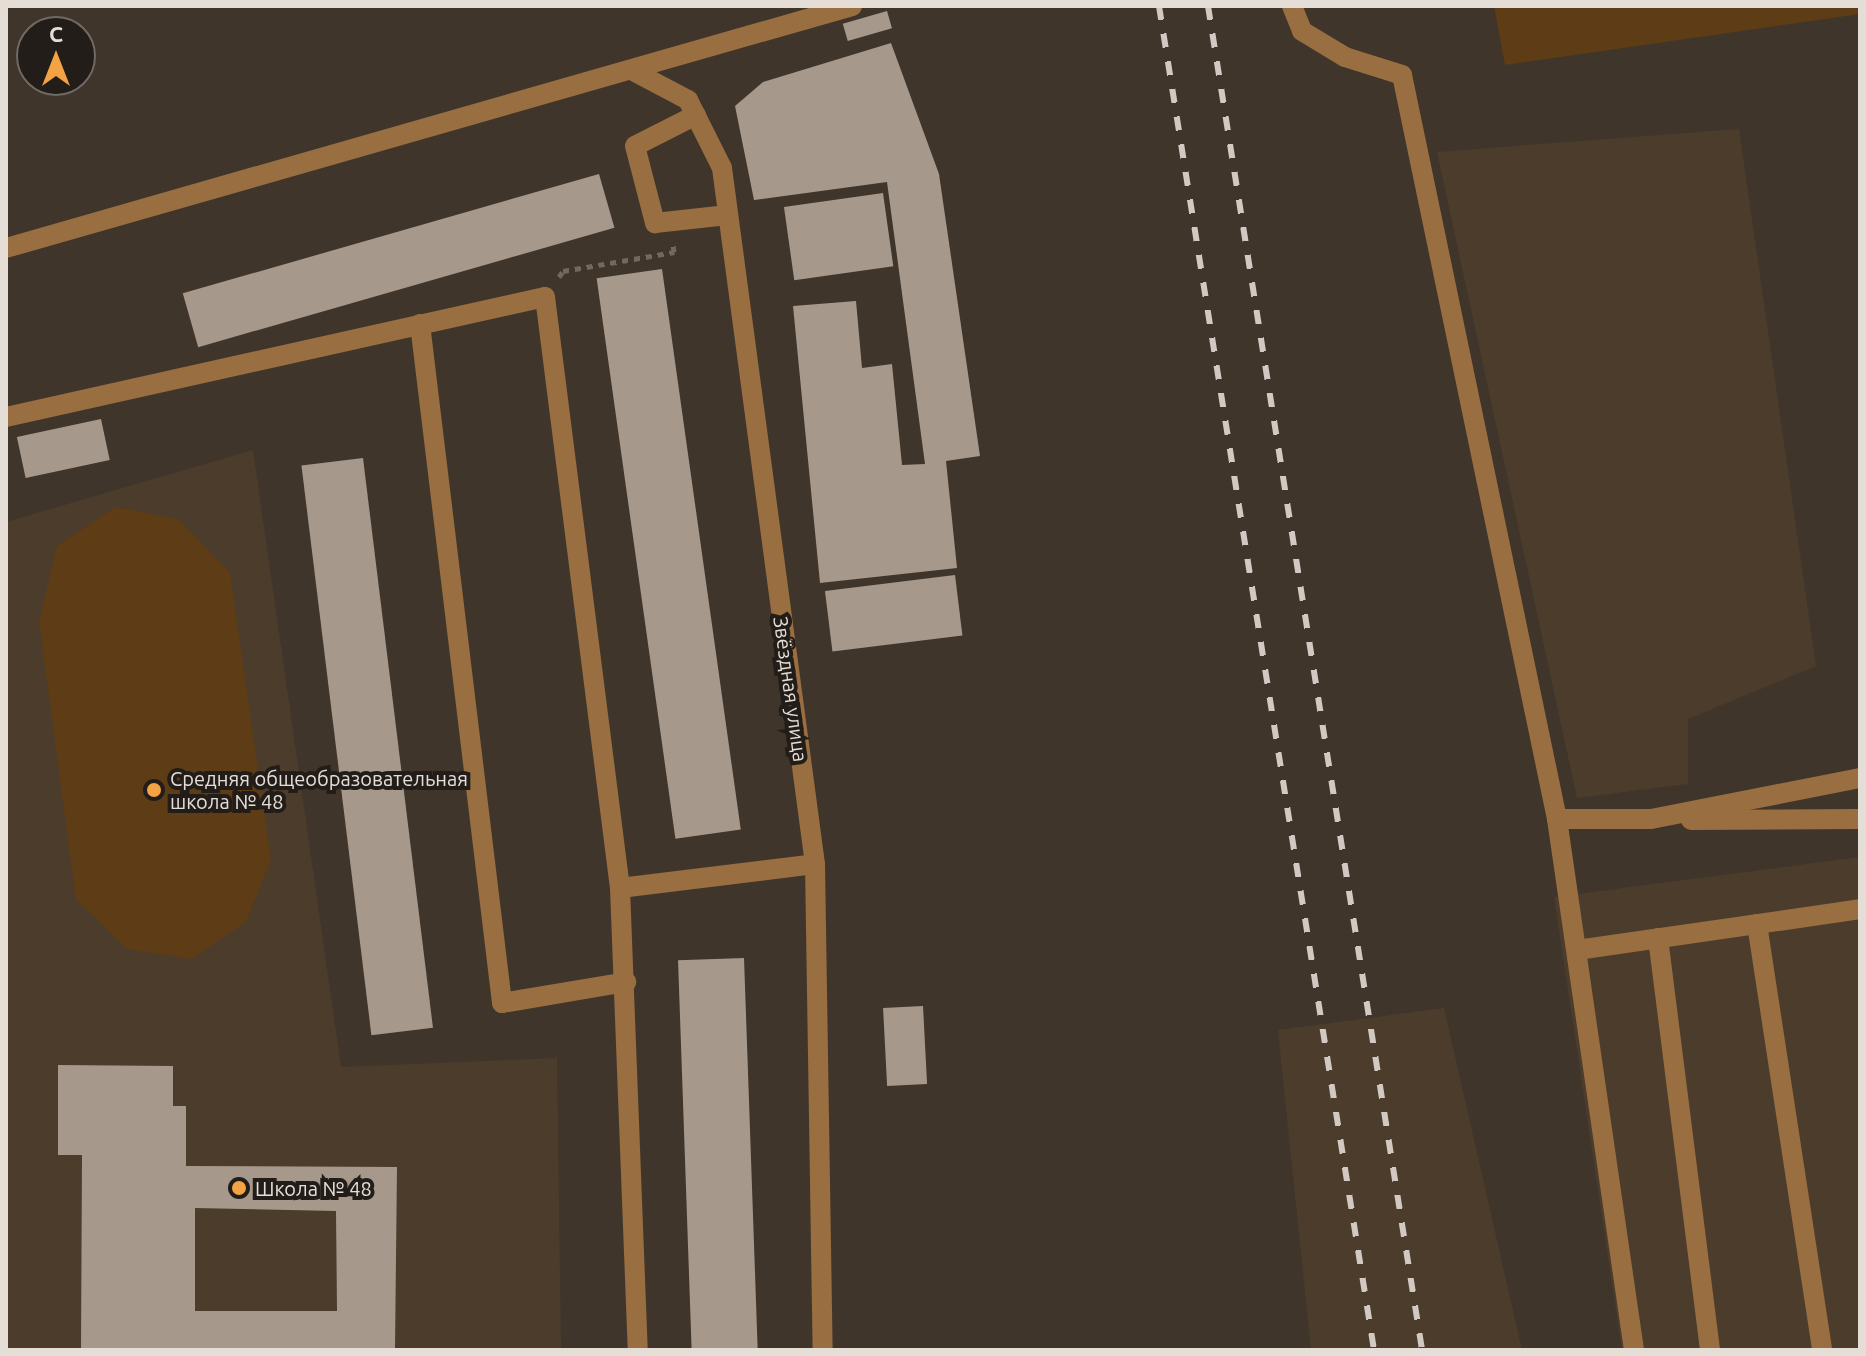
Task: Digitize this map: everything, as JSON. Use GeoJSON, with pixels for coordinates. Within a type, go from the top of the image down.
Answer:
{"type":"FeatureCollection","features":[{"type":"Feature","properties":{"kind":"street"},"geometry":{"type":"LineString","coordinates":[[6,248],[635,72],[852,6]]}},
{"type":"Feature","properties":{"kind":"street"},"geometry":{"type":"LineString","coordinates":[[1292,6],[1302,31],[1345,57],[1402,75],[1557,819],[1634,1350]]}},
{"type":"Feature","properties":{"kind":"street","name":"Звёздная улица"},"geometry":{"type":"LineString","coordinates":[[635,72],[688,100],[722,168],[815,864],[823,1350]]}},
{"type":"Feature","properties":{"kind":"street"},"geometry":{"type":"LineString","coordinates":[[696,115],[635,146],[655,223],[728,215]]}},
{"type":"Feature","properties":{"kind":"street"},"geometry":{"type":"LineString","coordinates":[[6,417],[545,297],[620,888],[638,1350]]}},
{"type":"Feature","properties":{"kind":"street"},"geometry":{"type":"LineString","coordinates":[[420,324],[502,1003],[626,982]]}},
{"type":"Feature","properties":{"kind":"street"},"geometry":{"type":"LineString","coordinates":[[1651,819],[1860,778]]}},
{"type":"Feature","properties":{"kind":"street"},"geometry":{"type":"LineString","coordinates":[[1557,819],[1818,823],[1860,819]]}},
{"type":"Feature","properties":{"kind":"street"},"geometry":{"type":"LineString","coordinates":[[620,888],[815,864]]}},
{"type":"Feature","properties":{"kind":"street"},"geometry":{"type":"LineString","coordinates":[[1577,950],[1860,909]]}},
{"type":"Feature","properties":{"kind":"street"},"geometry":{"type":"LineString","coordinates":[[1757,924],[1822,1350]]}},
{"type":"Feature","properties":{"kind":"street"},"geometry":{"type":"LineString","coordinates":[[1658,938],[1710,1350]]}},
{"type":"Feature","properties":{"kind":"path"},"geometry":{"type":"LineString","coordinates":[[545,297],[563,271],[674,252],[670,221]]}},
{"type":"Feature","properties":{"kind":"shaded area"},"geometry":{"type":"Polygon","coordinates":[[[1494,6],[1860,6],[1860,14],[1505,65],[1494,6]]]}},
{"type":"Feature","properties":{"kind":"shaded area"},"geometry":{"type":"Polygon","coordinates":[[[1739,129],[1816,666],[1688,719],[1688,784],[1577,798],[1437,152],[1739,129]]]}},
{"type":"Feature","properties":{"kind":"shaded area","name":"Средняя общеобразовательная школа № 48"},"geometry":{"type":"Polygon","coordinates":[[[253,450],[341,1067],[557,1058],[561,1350],[6,1350],[6,522],[253,450]]]}},
{"type":"Feature","properties":{"kind":"shaded area"},"geometry":{"type":"Polygon","coordinates":[[[115,507],[178,519],[230,573],[271,860],[246,922],[191,959],[127,949],[76,900],[39,621],[57,546],[115,507]]]}},
{"type":"Feature","properties":{"kind":"shaded area"},"geometry":{"type":"Polygon","coordinates":[[[1860,857],[1860,1350],[1622,1350],[1554,897],[1860,857]]]}},
{"type":"Feature","properties":{"kind":"shaded area"},"geometry":{"type":"Polygon","coordinates":[[[1444,1008],[1522,1350],[1311,1350],[1278,1030],[1444,1008]]]}},
{"type":"Feature","properties":{"kind":"building"},"geometry":{"type":"Polygon","coordinates":[[[887,11],[892,28],[848,41],[843,24],[887,11]]]}},
{"type":"Feature","properties":{"kind":"building"},"geometry":{"type":"Polygon","coordinates":[[[891,43],[939,174],[980,456],[946,461],[957,568],[820,583],[793,306],[856,301],[862,368],[892,364],[902,465],[925,464],[887,182],[754,200],[735,106],[763,82],[891,43]]]}},
{"type":"Feature","properties":{"kind":"building"},"geometry":{"type":"Polygon","coordinates":[[[599,174],[614,228],[198,347],[183,293],[599,174]]]}},
{"type":"Feature","properties":{"kind":"building"},"geometry":{"type":"Polygon","coordinates":[[[883,193],[893,266],[794,280],[784,207],[883,193]]]}},
{"type":"Feature","properties":{"kind":"building"},"geometry":{"type":"Polygon","coordinates":[[[662,269],[741,829],[675,839],[597,278],[662,269]]]}},
{"type":"Feature","properties":{"kind":"building"},"geometry":{"type":"Polygon","coordinates":[[[101,419],[110,460],[26,478],[17,437],[101,419]]]}},
{"type":"Feature","properties":{"kind":"building"},"geometry":{"type":"Polygon","coordinates":[[[363,458],[433,1028],[371,1035],[301,466],[363,458]]]}},
{"type":"Feature","properties":{"kind":"building"},"geometry":{"type":"Polygon","coordinates":[[[955,575],[962,636],[832,652],[825,591],[955,575]]]}},
{"type":"Feature","properties":{"kind":"building"},"geometry":{"type":"Polygon","coordinates":[[[744,958],[758,1350],[692,1350],[678,960],[744,958]]]}},
{"type":"Feature","properties":{"kind":"building"},"geometry":{"type":"Polygon","coordinates":[[[923,1006],[927,1084],[887,1086],[883,1008],[923,1006]]]}},
{"type":"Feature","properties":{"kind":"building","name":"Школа № 48"},"geometry":{"type":"Polygon","coordinates":[[[58,1065],[173,1066],[173,1106],[186,1106],[186,1166],[397,1167],[395,1350],[81,1350],[82,1155],[58,1155],[58,1065]],[[195,1208],[195,1311],[337,1311],[336,1211],[195,1208]]]}},
{"type":"Feature","properties":{"kind":"railway"},"geometry":{"type":"LineString","coordinates":[[1159,6],[1374,1350]]}},
{"type":"Feature","properties":{"kind":"railway"},"geometry":{"type":"LineString","coordinates":[[1208,6],[1422,1350]]}},
{"type":"Feature","properties":{"kind":"place","name":"Средняя общеобразовательная школа № 48"},"geometry":{"type":"Point","coordinates":[154,790]}},
{"type":"Feature","properties":{"kind":"place","name":"Школа № 48"},"geometry":{"type":"Point","coordinates":[239,1188]}}]}
